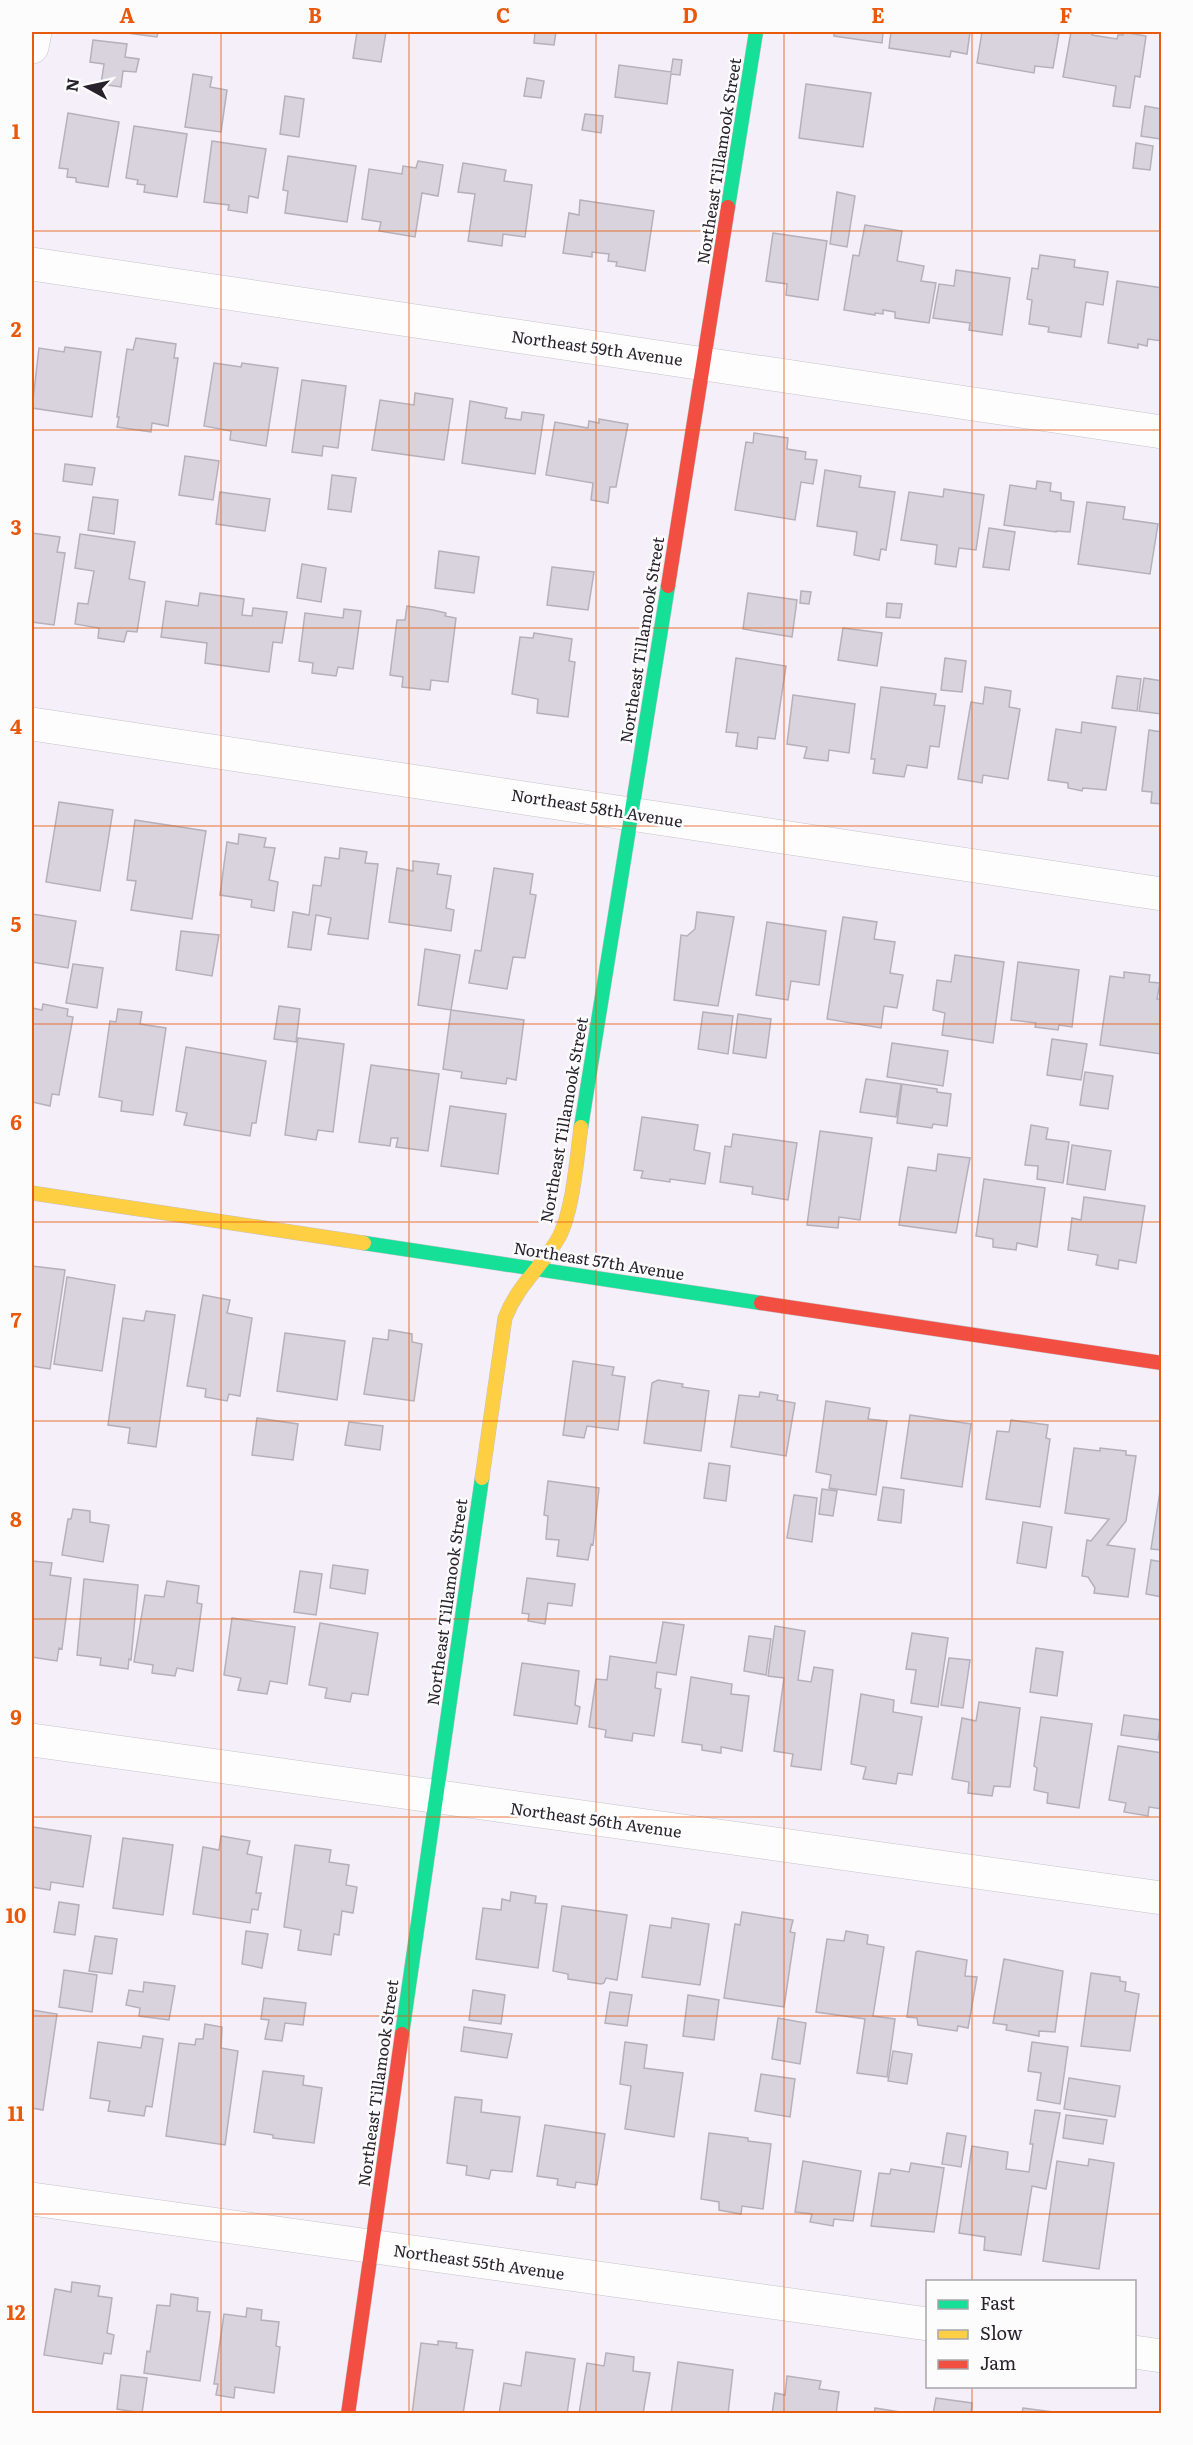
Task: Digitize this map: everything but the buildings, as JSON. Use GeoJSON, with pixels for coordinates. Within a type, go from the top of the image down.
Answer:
{"type":"FeatureCollection","features":[{"type":"Feature","properties":{"kind":"street"},"geometry":{"type":"LineString","coordinates":[[32,47],[35,32]]}},
{"type":"Feature","properties":{"kind":"street","name":"Northeast Tillamook Street"},"geometry":{"type":"LineString","coordinates":[[348,2414],[505,1318],[513,1298],[560,1236],[568,1210],[756,32]]}},
{"type":"Feature","properties":{"kind":"street","name":"Northeast 59th Avenue"},"geometry":{"type":"LineString","coordinates":[[32,264],[1161,432]]}},
{"type":"Feature","properties":{"kind":"street","name":"Northeast 58th Avenue"},"geometry":{"type":"LineString","coordinates":[[32,724],[1161,894]]}},
{"type":"Feature","properties":{"kind":"street","name":"Northeast 57th Avenue"},"geometry":{"type":"LineString","coordinates":[[32,1193],[1161,1363]]}},
{"type":"Feature","properties":{"kind":"street","name":"Northeast 56th Avenue"},"geometry":{"type":"LineString","coordinates":[[32,1740],[1161,1898]]}},
{"type":"Feature","properties":{"kind":"street","name":"Northeast 55th Avenue"},"geometry":{"type":"LineString","coordinates":[[32,2199],[926,2324]]}},
{"type":"Feature","properties":{"kind":"street"},"geometry":{"type":"LineString","coordinates":[[1136,2352],[1161,2356]]}},
{"type":"Feature","properties":{"kind":"traffic: fast"},"geometry":{"type":"LineString","coordinates":[[728,207],[756,32]]}},
{"type":"Feature","properties":{"kind":"traffic: fast"},"geometry":{"type":"LineString","coordinates":[[581,1127],[668,586]]}},
{"type":"Feature","properties":{"kind":"traffic: fast"},"geometry":{"type":"LineString","coordinates":[[364,1243],[761,1303]]}},
{"type":"Feature","properties":{"kind":"traffic: fast"},"geometry":{"type":"LineString","coordinates":[[402,2034],[482,1478]]}},
{"type":"Feature","properties":{"kind":"traffic: slow"},"geometry":{"type":"LineString","coordinates":[[482,1478],[505,1318],[517,1295],[553,1247],[564,1226],[574,1183],[581,1127]]}},
{"type":"Feature","properties":{"kind":"traffic: slow"},"geometry":{"type":"LineString","coordinates":[[32,1193],[364,1243]]}},
{"type":"Feature","properties":{"kind":"traffic: jam"},"geometry":{"type":"LineString","coordinates":[[668,586],[728,207]]}},
{"type":"Feature","properties":{"kind":"traffic: jam"},"geometry":{"type":"LineString","coordinates":[[761,1303],[1162,1363]]}},
{"type":"Feature","properties":{"kind":"traffic: jam"},"geometry":{"type":"LineString","coordinates":[[348,2414],[402,2034]]}}]}
